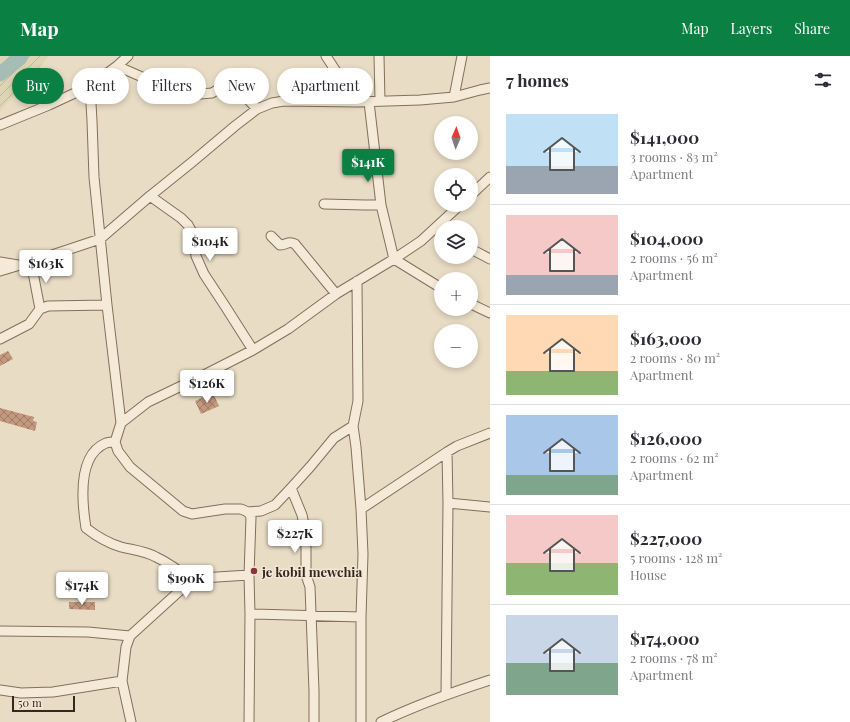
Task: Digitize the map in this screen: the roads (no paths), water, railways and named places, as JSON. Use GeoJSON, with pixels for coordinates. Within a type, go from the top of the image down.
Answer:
{"type":"FeatureCollection","features":[{"type":"Feature","properties":{"kind":"street"},"geometry":{"type":"LineString","coordinates":[[113,68],[128,56]]}},
{"type":"Feature","properties":{"kind":"street"},"geometry":{"type":"LineString","coordinates":[[326,56],[334,68]]}},
{"type":"Feature","properties":{"kind":"street"},"geometry":{"type":"LineString","coordinates":[[379,56],[380,101]]}},
{"type":"Feature","properties":{"kind":"street"},"geometry":{"type":"LineString","coordinates":[[454,97],[462,56]]}},
{"type":"Feature","properties":{"kind":"street"},"geometry":{"type":"LineString","coordinates":[[116,66],[158,84],[189,95],[212,93],[223,86],[229,85],[236,87],[257,109]]}},
{"type":"Feature","properties":{"kind":"street"},"geometry":{"type":"LineString","coordinates":[[373,102],[454,97],[490,88]]}},
{"type":"Feature","properties":{"kind":"street"},"geometry":{"type":"LineString","coordinates":[[0,124],[72,94]]}},
{"type":"Feature","properties":{"kind":"street"},"geometry":{"type":"LineString","coordinates":[[0,271],[100,239],[234,126],[257,109],[277,102]]}},
{"type":"Feature","properties":{"kind":"street"},"geometry":{"type":"LineString","coordinates":[[91,104],[94,178],[120,423],[116,442],[118,451],[130,467],[183,511],[192,514],[225,509],[241,509],[248,512],[261,511],[274,505],[291,488],[334,438],[353,426]]}},
{"type":"Feature","properties":{"kind":"street"},"geometry":{"type":"LineString","coordinates":[[369,104],[380,205],[394,259],[434,284]]}},
{"type":"Feature","properties":{"kind":"street"},"geometry":{"type":"LineString","coordinates":[[478,188],[490,177]]}},
{"type":"Feature","properties":{"kind":"street"},"geometry":{"type":"LineString","coordinates":[[150,196],[181,218],[188,225],[193,234],[196,256],[204,274],[253,350]]}},
{"type":"Feature","properties":{"kind":"street"},"geometry":{"type":"LineString","coordinates":[[324,204],[380,205]]}},
{"type":"Feature","properties":{"kind":"street"},"geometry":{"type":"LineString","coordinates":[[446,220],[454,212]]}},
{"type":"Feature","properties":{"kind":"street"},"geometry":{"type":"LineString","coordinates":[[120,423],[148,402],[204,376],[253,350],[288,329],[336,294],[394,259],[434,232]]}},
{"type":"Feature","properties":{"kind":"street"},"geometry":{"type":"LineString","coordinates":[[271,236],[280,245],[289,242],[295,244],[336,294]]}},
{"type":"Feature","properties":{"kind":"street"},"geometry":{"type":"LineString","coordinates":[[478,253],[490,259]]}},
{"type":"Feature","properties":{"kind":"street"},"geometry":{"type":"LineString","coordinates":[[0,262],[20,265]]}},
{"type":"Feature","properties":{"kind":"street"},"geometry":{"type":"LineString","coordinates":[[32,262],[40,309]]}},
{"type":"Feature","properties":{"kind":"street"},"geometry":{"type":"LineString","coordinates":[[357,281],[358,401],[353,426],[361,509],[363,554],[361,617],[361,722]]}},
{"type":"Feature","properties":{"kind":"street"},"geometry":{"type":"LineString","coordinates":[[0,339],[29,324],[40,309],[48,306],[107,305]]}},
{"type":"Feature","properties":{"kind":"street"},"geometry":{"type":"LineString","coordinates":[[478,307],[490,313]]}},
{"type":"Feature","properties":{"kind":"street"},"geometry":{"type":"LineString","coordinates":[[361,509],[457,446],[490,433]]}},
{"type":"Feature","properties":{"kind":"street"},"geometry":{"type":"LineString","coordinates":[[116,442],[107,443],[98,449],[89,459],[85,473],[82,497],[86,528],[96,536],[119,546],[156,557],[192,581]]}},
{"type":"Feature","properties":{"kind":"street"},"geometry":{"type":"LineString","coordinates":[[446,695],[448,503],[447,452]]}},
{"type":"Feature","properties":{"kind":"street"},"geometry":{"type":"LineString","coordinates":[[291,488],[302,515],[306,549],[306,575],[310,587],[314,722]]}},
{"type":"Feature","properties":{"kind":"street"},"geometry":{"type":"LineString","coordinates":[[448,503],[490,507]]}},
{"type":"Feature","properties":{"kind":"street"},"geometry":{"type":"LineString","coordinates":[[248,512],[251,517],[249,575],[250,722]]}},
{"type":"Feature","properties":{"kind":"street"},"geometry":{"type":"LineString","coordinates":[[130,722],[122,681],[126,647],[130,636],[192,581],[201,578],[249,575]]}},
{"type":"Feature","properties":{"kind":"street"},"geometry":{"type":"LineString","coordinates":[[250,614],[361,617]]}},
{"type":"Feature","properties":{"kind":"street"},"geometry":{"type":"LineString","coordinates":[[0,631],[88,632],[130,636]]}},
{"type":"Feature","properties":{"kind":"street"},"geometry":{"type":"LineString","coordinates":[[381,722],[399,713],[490,680]]}},
{"type":"Feature","properties":{"kind":"street"},"geometry":{"type":"LineString","coordinates":[[0,690],[21,693],[53,692],[122,681]]}},
{"type":"Feature","properties":{"kind":"street"},"geometry":{"type":"LineString","coordinates":[[399,713],[404,722]]}},
{"type":"Feature","properties":{"kind":"waterway"},"geometry":{"type":"LineString","coordinates":[[0,74],[21,56]]}},
{"type":"Feature","properties":{"kind":"place","name":"je kobil mewchia"},"geometry":{"type":"Point","coordinates":[254,571]}}]}
